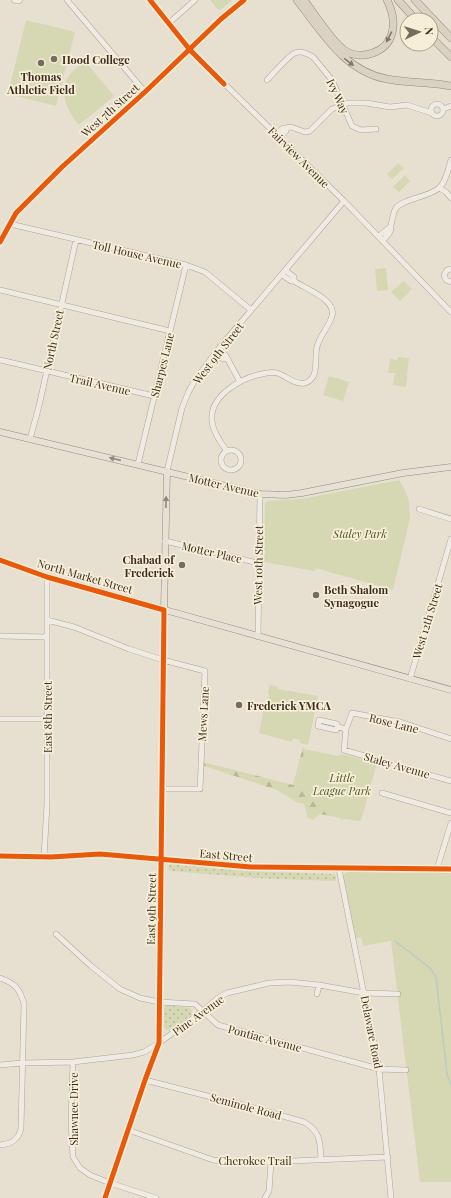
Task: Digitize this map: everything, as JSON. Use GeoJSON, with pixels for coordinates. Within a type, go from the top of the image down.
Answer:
{"type":"FeatureCollection","features":[{"type":"Feature","properties":{"kind":"highway"},"geometry":{"type":"LineString","coordinates":[[297,0],[336,50],[348,61],[368,74],[385,79],[451,86]]}},
{"type":"Feature","properties":{"kind":"highway"},"geometry":{"type":"LineString","coordinates":[[304,0],[339,46],[350,53],[362,55],[379,50],[388,42],[391,36],[393,16],[387,0]]}},
{"type":"Feature","properties":{"kind":"highway"},"geometry":{"type":"LineString","coordinates":[[398,0],[409,12]]}},
{"type":"Feature","properties":{"kind":"highway"},"geometry":{"type":"LineString","coordinates":[[415,0],[451,38]]}},
{"type":"Feature","properties":{"kind":"highway"},"geometry":{"type":"LineString","coordinates":[[439,45],[451,57]]}},
{"type":"Feature","properties":{"kind":"main road","name":"West 7th Street"},"geometry":{"type":"LineString","coordinates":[[0,242],[21,208],[62,167],[190,50],[221,18],[244,0]]}},
{"type":"Feature","properties":{"kind":"main road","name":"Motter Avenue"},"geometry":{"type":"LineString","coordinates":[[0,432],[260,494],[286,495],[403,473],[451,467]]}},
{"type":"Feature","properties":{"kind":"main road","name":"West 9th Street"},"geometry":{"type":"LineString","coordinates":[[164,610],[167,471]]}},
{"type":"Feature","properties":{"kind":"main road","name":"North Market Street"},"geometry":{"type":"LineString","coordinates":[[0,560],[47,577],[451,690]]}},
{"type":"Feature","properties":{"kind":"main road","name":"East Street"},"geometry":{"type":"LineString","coordinates":[[0,856],[44,857],[100,854],[251,867],[451,869]]}},
{"type":"Feature","properties":{"kind":"street"},"geometry":{"type":"LineString","coordinates":[[14,0],[20,0]]}},
{"type":"Feature","properties":{"kind":"street"},"geometry":{"type":"LineString","coordinates":[[67,0],[145,92]]}},
{"type":"Feature","properties":{"kind":"street","name":"Fairview Avenue"},"geometry":{"type":"LineString","coordinates":[[150,0],[190,50],[383,240],[451,312]]}},
{"type":"Feature","properties":{"kind":"street"},"geometry":{"type":"LineString","coordinates":[[169,23],[195,0]]}},
{"type":"Feature","properties":{"kind":"street","name":"Ivy Way"},"geometry":{"type":"LineString","coordinates":[[267,80],[294,53],[306,53],[313,57],[332,80],[352,126],[361,130],[376,129]]}},
{"type":"Feature","properties":{"kind":"street"},"geometry":{"type":"LineString","coordinates":[[278,136],[286,131],[286,128],[291,127],[305,132],[310,131],[328,113],[342,105],[355,103],[390,107],[407,105],[435,116],[442,113],[443,109],[451,106]]}},
{"type":"Feature","properties":{"kind":"street"},"geometry":{"type":"LineString","coordinates":[[432,114],[430,110],[433,104],[439,104],[443,109]]}},
{"type":"Feature","properties":{"kind":"street"},"geometry":{"type":"LineString","coordinates":[[383,240],[389,234],[395,209],[400,204],[428,194],[439,188],[445,178],[451,160]]}},
{"type":"Feature","properties":{"kind":"street"},"geometry":{"type":"LineString","coordinates":[[439,188],[446,192],[451,198]]}},
{"type":"Feature","properties":{"kind":"street","name":"West 9th Street"},"geometry":{"type":"LineString","coordinates":[[167,471],[182,408],[188,393],[219,348],[344,201]]}},
{"type":"Feature","properties":{"kind":"street","name":"Toll House Avenue"},"geometry":{"type":"LineString","coordinates":[[10,224],[186,265],[205,272],[251,310]]}},
{"type":"Feature","properties":{"kind":"street"},"geometry":{"type":"LineString","coordinates":[[379,236],[391,226]]}},
{"type":"Feature","properties":{"kind":"street","name":"North Street"},"geometry":{"type":"LineString","coordinates":[[30,439],[39,406],[76,240]]}},
{"type":"Feature","properties":{"kind":"street","name":"Sharpes Lane"},"geometry":{"type":"LineString","coordinates":[[138,464],[186,265]]}},
{"type":"Feature","properties":{"kind":"street"},"geometry":{"type":"LineString","coordinates":[[451,269],[447,270],[444,275],[446,280],[451,282]]}},
{"type":"Feature","properties":{"kind":"street"},"geometry":{"type":"LineString","coordinates":[[227,451],[216,434],[212,421],[212,415],[222,394],[240,382],[270,372],[278,373],[292,382],[298,383],[308,381],[314,375],[317,347],[332,318],[332,312],[329,303],[322,296],[294,281],[291,281],[284,273]]}},
{"type":"Feature","properties":{"kind":"street"},"geometry":{"type":"LineString","coordinates":[[0,290],[170,331]]}},
{"type":"Feature","properties":{"kind":"street"},"geometry":{"type":"LineString","coordinates":[[219,348],[240,382]]}},
{"type":"Feature","properties":{"kind":"street"},"geometry":{"type":"LineString","coordinates":[[215,354],[220,358],[227,359]]}},
{"type":"Feature","properties":{"kind":"street","name":"Trail Avenue"},"geometry":{"type":"LineString","coordinates":[[0,360],[154,396]]}},
{"type":"Feature","properties":{"kind":"street"},"geometry":{"type":"LineString","coordinates":[[233,450],[240,456],[241,460],[239,466],[234,470],[227,470],[221,462],[222,455],[227,451],[233,450]]}},
{"type":"Feature","properties":{"kind":"street","name":"West 10th Street"},"geometry":{"type":"LineString","coordinates":[[258,636],[260,494]]}},
{"type":"Feature","properties":{"kind":"street"},"geometry":{"type":"LineString","coordinates":[[419,509],[451,519]]}},
{"type":"Feature","properties":{"kind":"street","name":"West 12th Street"},"geometry":{"type":"LineString","coordinates":[[410,679],[451,539]]}},
{"type":"Feature","properties":{"kind":"street","name":"Motter Place"},"geometry":{"type":"LineString","coordinates":[[165,541],[258,563]]}},
{"type":"Feature","properties":{"kind":"street","name":"East 8th Street"},"geometry":{"type":"LineString","coordinates":[[44,857],[47,804],[47,577]]}},
{"type":"Feature","properties":{"kind":"street","name":"East 9th Street"},"geometry":{"type":"LineString","coordinates":[[105,1198],[159,1043],[164,610]]}},
{"type":"Feature","properties":{"kind":"street","name":"Mews Lane"},"geometry":{"type":"LineString","coordinates":[[47,620],[74,627],[129,649],[163,660],[205,671],[200,789],[162,789]]}},
{"type":"Feature","properties":{"kind":"street"},"geometry":{"type":"LineString","coordinates":[[0,636],[47,637]]}},
{"type":"Feature","properties":{"kind":"street","name":"Rose Lane"},"geometry":{"type":"LineString","coordinates":[[346,729],[352,713],[400,722],[451,739]]}},
{"type":"Feature","properties":{"kind":"street"},"geometry":{"type":"LineString","coordinates":[[0,719],[47,719]]}},
{"type":"Feature","properties":{"kind":"street"},"geometry":{"type":"LineString","coordinates":[[338,727],[346,729]]}},
{"type":"Feature","properties":{"kind":"street","name":"Staley Avenue"},"geometry":{"type":"LineString","coordinates":[[346,729],[344,750],[451,780]]}},
{"type":"Feature","properties":{"kind":"street"},"geometry":{"type":"LineString","coordinates":[[382,793],[451,813]]}},
{"type":"Feature","properties":{"kind":"street"},"geometry":{"type":"LineString","coordinates":[[437,869],[451,824]]}},
{"type":"Feature","properties":{"kind":"street","name":"Delaware Road"},"geometry":{"type":"LineString","coordinates":[[339,869],[379,1069],[391,1198]]}},
{"type":"Feature","properties":{"kind":"street","name":"Pontiac Avenue"},"geometry":{"type":"LineString","coordinates":[[56,934],[91,966],[120,989],[140,998],[159,1002],[195,1004],[218,1025],[379,1069],[406,1070]]}},
{"type":"Feature","properties":{"kind":"street"},"geometry":{"type":"LineString","coordinates":[[0,978],[14,985],[21,994],[24,1004],[20,1133],[12,1142],[0,1145]]}},
{"type":"Feature","properties":{"kind":"street","name":"Pine Avenue"},"geometry":{"type":"LineString","coordinates":[[0,1065],[73,1062],[133,1055],[144,1052],[159,1043],[203,1011],[218,998],[227,993],[269,983],[290,982],[319,984],[364,993],[398,994]]}},
{"type":"Feature","properties":{"kind":"street"},"geometry":{"type":"LineString","coordinates":[[317,994],[319,984]]}},
{"type":"Feature","properties":{"kind":"street","name":"Shawnee Drive"},"geometry":{"type":"LineString","coordinates":[[73,1062],[71,1121],[73,1157],[80,1168],[90,1175],[156,1198]]}},
{"type":"Feature","properties":{"kind":"street","name":"Seminole Road"},"geometry":{"type":"LineString","coordinates":[[145,1080],[304,1122],[310,1126],[318,1136],[320,1141],[321,1159]]}},
{"type":"Feature","properties":{"kind":"street","name":"Cherokee Trail"},"geometry":{"type":"LineString","coordinates":[[128,1130],[213,1160],[239,1163],[388,1157]]}},
{"type":"Feature","properties":{"kind":"street"},"geometry":{"type":"LineString","coordinates":[[265,1198],[269,1191],[271,1162]]}},
{"type":"Feature","properties":{"kind":"green space"},"geometry":{"type":"Polygon","coordinates":[[[210,0],[232,0],[219,11],[210,0]]]}},
{"type":"Feature","properties":{"kind":"green space","name":"Thomas Athletic Field"},"geometry":{"type":"Polygon","coordinates":[[[26,20],[75,32],[56,106],[8,94],[26,20]]]}},
{"type":"Feature","properties":{"kind":"green space"},"geometry":{"type":"Polygon","coordinates":[[[85,61],[114,96],[79,125],[65,102],[64,89],[71,74],[85,61]]]}},
{"type":"Feature","properties":{"kind":"green space"},"geometry":{"type":"Polygon","coordinates":[[[398,163],[404,168],[392,179],[387,174],[398,163]]]}},
{"type":"Feature","properties":{"kind":"green space"},"geometry":{"type":"Polygon","coordinates":[[[405,175],[410,181],[399,192],[393,187],[405,175]]]}},
{"type":"Feature","properties":{"kind":"green space"},"geometry":{"type":"Polygon","coordinates":[[[386,268],[388,290],[377,291],[375,269],[386,268]]]}},
{"type":"Feature","properties":{"kind":"green space"},"geometry":{"type":"Polygon","coordinates":[[[404,281],[412,289],[400,301],[391,292],[404,281]]]}},
{"type":"Feature","properties":{"kind":"green space"},"geometry":{"type":"Polygon","coordinates":[[[398,357],[409,358],[406,387],[393,385],[395,373],[388,373],[390,359],[397,360],[398,357]]]}},
{"type":"Feature","properties":{"kind":"green space"},"geometry":{"type":"Polygon","coordinates":[[[329,376],[349,382],[343,401],[323,395],[329,376]]]}},
{"type":"Feature","properties":{"kind":"green space","name":"Staley Park"},"geometry":{"type":"Polygon","coordinates":[[[399,480],[409,501],[410,518],[393,590],[316,568],[314,571],[264,562],[265,503],[267,501],[302,499],[399,480]]]}},
{"type":"Feature","properties":{"kind":"green space"},"geometry":{"type":"Polygon","coordinates":[[[270,685],[278,687],[278,689],[318,696],[308,745],[300,743],[300,740],[293,738],[292,742],[259,733],[264,706],[266,706],[269,696],[268,693],[270,685]]]}},
{"type":"Feature","properties":{"kind":"green space"},"geometry":{"type":"Polygon","coordinates":[[[303,746],[305,750],[298,777],[306,789],[324,806],[344,819],[342,821],[340,818],[320,814],[313,820],[308,818],[304,804],[298,803],[277,790],[204,766],[203,762],[293,785],[303,746]]]}},
{"type":"Feature","properties":{"kind":"green space","name":"Little League Park"},"geometry":{"type":"Polygon","coordinates":[[[305,750],[338,756],[342,754],[377,763],[361,821],[345,819],[332,812],[318,801],[301,783],[298,777],[305,750]]]}},
{"type":"Feature","properties":{"kind":"green space"},"geometry":{"type":"Polygon","coordinates":[[[170,864],[242,871],[334,874],[336,879],[335,881],[256,878],[172,871],[168,869],[170,864]]]}},
{"type":"Feature","properties":{"kind":"green space"},"geometry":{"type":"Polygon","coordinates":[[[451,869],[451,1182],[420,1182],[391,941],[363,946],[361,937],[352,939],[341,880],[344,874],[348,871],[451,869]]]}},
{"type":"Feature","properties":{"kind":"green space"},"geometry":{"type":"Polygon","coordinates":[[[168,1005],[190,1008],[192,1011],[191,1015],[169,1031],[164,1028],[164,1008],[168,1005]]]}},
{"type":"Feature","properties":{"kind":"waterway"},"geometry":{"type":"LineString","coordinates":[[395,941],[430,968],[436,977],[447,1074],[451,1085]]}},
{"type":"Feature","properties":{"kind":"cycle path"},"geometry":{"type":"LineString","coordinates":[[150,0],[190,50],[224,84]]}},
{"type":"Feature","properties":{"kind":"cycle path"},"geometry":{"type":"LineString","coordinates":[[0,242],[16,213],[62,167],[145,92],[221,19],[244,0]]}},
{"type":"Feature","properties":{"kind":"cycle path"},"geometry":{"type":"LineString","coordinates":[[0,560],[47,577],[164,610],[159,1043],[105,1198]]}},
{"type":"Feature","properties":{"kind":"cycle path"},"geometry":{"type":"LineString","coordinates":[[0,856],[51,857],[100,854],[251,867],[451,869]]}},
{"type":"Feature","properties":{"kind":"place","name":"Hood College"},"geometry":{"type":"Point","coordinates":[54,59]}},
{"type":"Feature","properties":{"kind":"place","name":"Thomas Athletic Field"},"geometry":{"type":"Point","coordinates":[41,63]}},
{"type":"Feature","properties":{"kind":"place","name":"Chabad of Frederick"},"geometry":{"type":"Point","coordinates":[182,565]}},
{"type":"Feature","properties":{"kind":"place","name":"Beth Shalom Synagogue"},"geometry":{"type":"Point","coordinates":[316,595]}},
{"type":"Feature","properties":{"kind":"place","name":"Frederick YMCA"},"geometry":{"type":"Point","coordinates":[239,705]}}]}
